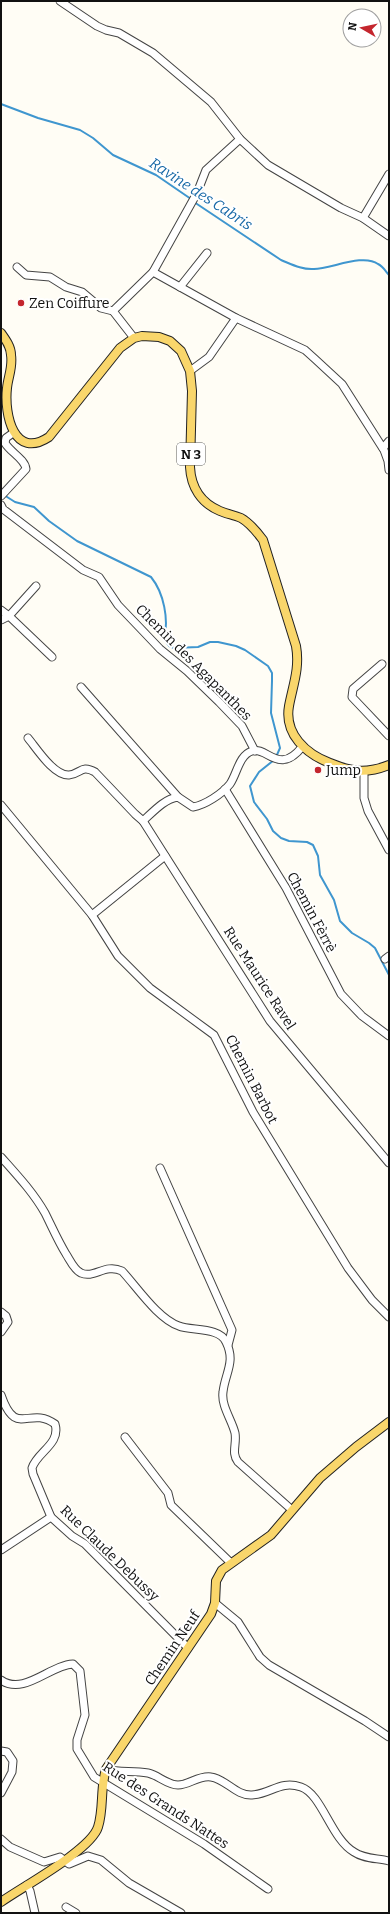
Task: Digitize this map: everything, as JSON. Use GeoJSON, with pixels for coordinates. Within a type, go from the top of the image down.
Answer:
{"type":"FeatureCollection","features":[{"type":"Feature","properties":{"kind":"main road"},"geometry":{"type":"LineString","coordinates":[[1,333],[11,352],[12,361],[6,396],[13,433],[19,440],[33,444],[41,442],[49,437],[120,348],[134,338]]}},
{"type":"Feature","properties":{"kind":"main road","name":"N 3"},"geometry":{"type":"LineString","coordinates":[[134,338],[151,336],[170,341],[181,351],[190,371],[192,391],[191,477],[194,488],[200,498],[220,511],[241,519],[254,528],[263,540],[298,659],[289,707],[289,719],[292,733],[302,747],[314,756],[328,763],[364,772],[376,770],[389,765]]}},
{"type":"Feature","properties":{"kind":"main road","name":"Chemin Neuf"},"geometry":{"type":"LineString","coordinates":[[1,1902],[65,1859],[92,1838],[98,1828],[102,1782],[106,1769],[211,1614],[215,1603],[216,1581],[222,1570],[271,1534],[320,1478],[356,1447],[389,1422]]}},
{"type":"Feature","properties":{"kind":"street"},"geometry":{"type":"LineString","coordinates":[[60,1],[97,26],[119,33],[146,48],[211,102],[240,139],[268,165],[341,208],[363,218],[389,236]]}},
{"type":"Feature","properties":{"kind":"street"},"geometry":{"type":"LineString","coordinates":[[114,311],[153,272],[196,193],[206,170],[240,139]]}},
{"type":"Feature","properties":{"kind":"street"},"geometry":{"type":"LineString","coordinates":[[363,218],[389,174]]}},
{"type":"Feature","properties":{"kind":"street"},"geometry":{"type":"LineString","coordinates":[[180,287],[207,253]]}},
{"type":"Feature","properties":{"kind":"street"},"geometry":{"type":"LineString","coordinates":[[17,267],[26,275],[50,277],[66,287],[82,292],[101,308],[114,311],[134,338]]}},
{"type":"Feature","properties":{"kind":"street"},"geometry":{"type":"LineString","coordinates":[[153,272],[236,318],[298,346],[315,359],[342,384],[383,448],[387,456],[389,470]]}},
{"type":"Feature","properties":{"kind":"street"},"geometry":{"type":"LineString","coordinates":[[190,371],[209,356],[236,318]]}},
{"type":"Feature","properties":{"kind":"street"},"geometry":{"type":"LineString","coordinates":[[1,496],[25,471],[26,466],[5,443],[6,438],[13,433]]}},
{"type":"Feature","properties":{"kind":"street"},"geometry":{"type":"LineString","coordinates":[[383,448],[389,441]]}},
{"type":"Feature","properties":{"kind":"street","name":"Chemin des Agapanthes"},"geometry":{"type":"LineString","coordinates":[[1,505],[3,509],[47,544],[83,570],[99,577],[118,605],[140,630],[187,671],[242,726],[255,751]]}},
{"type":"Feature","properties":{"kind":"street"},"geometry":{"type":"LineString","coordinates":[[1,620],[9,616],[36,586]]}},
{"type":"Feature","properties":{"kind":"street"},"geometry":{"type":"LineString","coordinates":[[1,610],[52,658]]}},
{"type":"Feature","properties":{"kind":"street"},"geometry":{"type":"LineString","coordinates":[[382,664],[353,688],[352,697],[389,736]]}},
{"type":"Feature","properties":{"kind":"street"},"geometry":{"type":"LineString","coordinates":[[81,687],[178,797],[194,807],[200,806],[230,784],[244,757],[255,751],[272,758],[283,760],[291,758],[302,747]]}},
{"type":"Feature","properties":{"kind":"street","name":"Rue Maurice Ravel"},"geometry":{"type":"LineString","coordinates":[[28,738],[54,769],[70,775],[88,768],[95,772],[143,821],[270,1021],[389,1163]]}},
{"type":"Feature","properties":{"kind":"street"},"geometry":{"type":"LineString","coordinates":[[364,772],[364,798],[368,811],[389,850]]}},
{"type":"Feature","properties":{"kind":"street","name":"Chemin Fèrrè"},"geometry":{"type":"LineString","coordinates":[[225,789],[286,888],[341,994],[362,1016],[389,1036]]}},
{"type":"Feature","properties":{"kind":"street"},"geometry":{"type":"LineString","coordinates":[[143,821],[167,801],[178,797]]}},
{"type":"Feature","properties":{"kind":"street","name":"Chemin Barbot"},"geometry":{"type":"LineString","coordinates":[[1,805],[92,915],[118,956],[150,988],[214,1035],[253,1112],[348,1268],[372,1300],[389,1317]]}},
{"type":"Feature","properties":{"kind":"street"},"geometry":{"type":"LineString","coordinates":[[92,915],[164,856]]}},
{"type":"Feature","properties":{"kind":"street"},"geometry":{"type":"LineString","coordinates":[[1,1158],[22,1179],[37,1200],[58,1241],[76,1270],[82,1274],[91,1274],[107,1268],[116,1268],[122,1271],[166,1320],[180,1327],[218,1334],[224,1338],[230,1354],[229,1370],[224,1386],[223,1397],[235,1436],[234,1456],[238,1462],[292,1510]]}},
{"type":"Feature","properties":{"kind":"street"},"geometry":{"type":"LineString","coordinates":[[160,1168],[232,1330],[228,1346]]}},
{"type":"Feature","properties":{"kind":"street"},"geometry":{"type":"LineString","coordinates":[[1,1312],[6,1316],[8,1322],[1,1332]]}},
{"type":"Feature","properties":{"kind":"street","name":"Rue Claude Debussy"},"geometry":{"type":"LineString","coordinates":[[1,1395],[5,1408],[13,1417],[24,1420],[42,1418],[50,1420],[55,1424],[56,1434],[53,1441],[35,1462],[32,1468],[33,1474],[51,1517],[72,1536],[85,1544],[188,1648]]}},
{"type":"Feature","properties":{"kind":"street"},"geometry":{"type":"LineString","coordinates":[[125,1437],[168,1493],[171,1505],[232,1562]]}},
{"type":"Feature","properties":{"kind":"street"},"geometry":{"type":"LineString","coordinates":[[1,1550],[51,1517]]}},
{"type":"Feature","properties":{"kind":"street"},"geometry":{"type":"LineString","coordinates":[[215,1603],[238,1622],[260,1657],[269,1665],[365,1721],[389,1737]]}},
{"type":"Feature","properties":{"kind":"street","name":"Rue des Grands Nattes"},"geometry":{"type":"LineString","coordinates":[[1,1680],[7,1684],[18,1685],[35,1679],[65,1664],[73,1664],[80,1671],[84,1689],[86,1715],[77,1740],[77,1749],[94,1777],[204,1844],[268,1890]]}},
{"type":"Feature","properties":{"kind":"street"},"geometry":{"type":"LineString","coordinates":[[1,1751],[7,1752],[13,1761],[12,1772],[1,1793]]}},
{"type":"Feature","properties":{"kind":"street"},"geometry":{"type":"LineString","coordinates":[[106,1769],[115,1772],[137,1771],[150,1773],[173,1785],[181,1785],[210,1777],[221,1780],[241,1793],[250,1795],[260,1793],[279,1785],[300,1786],[307,1789],[314,1796],[340,1840],[353,1852],[366,1857],[389,1861]]}},
{"type":"Feature","properties":{"kind":"street"},"geometry":{"type":"LineString","coordinates":[[1,1839],[10,1847],[44,1862],[60,1856],[69,1864],[88,1856],[101,1860],[129,1883],[181,1913]]}},
{"type":"Feature","properties":{"kind":"street"},"geometry":{"type":"LineString","coordinates":[[27,1885],[30,1891],[35,1913]]}},
{"type":"Feature","properties":{"kind":"street"},"geometry":{"type":"LineString","coordinates":[[66,1907],[76,1913]]}},
{"type":"Feature","properties":{"kind":"waterway","name":"Ravine des Cabris"},"geometry":{"type":"LineString","coordinates":[[1,104],[38,118],[80,130],[93,138],[113,155],[156,175],[191,199]]}},
{"type":"Feature","properties":{"kind":"waterway","name":"Ravine des Cabris"},"geometry":{"type":"LineString","coordinates":[[194,202],[281,260],[301,268],[314,269],[364,260],[372,261],[380,265],[389,275]]}},
{"type":"Feature","properties":{"kind":"waterway"},"geometry":{"type":"LineString","coordinates":[[4,495],[15,502],[34,507],[49,521],[77,541],[151,577],[162,599],[166,615],[164,639],[169,646],[174,648],[198,647],[210,642],[218,642],[236,646],[245,650],[268,666],[272,673],[271,713],[280,748],[276,757]]}},
{"type":"Feature","properties":{"kind":"waterway"},"geometry":{"type":"LineString","coordinates":[[274,760],[259,772],[250,786],[254,802],[267,819],[273,831],[281,838],[289,841],[307,842],[313,845],[318,856],[320,875],[334,900],[340,921],[352,933],[375,948],[389,975]]}},
{"type":"Feature","properties":{"kind":"place","name":"Zen Coiffure"},"geometry":{"type":"Point","coordinates":[21,303]}},
{"type":"Feature","properties":{"kind":"place","name":"Jump"},"geometry":{"type":"Point","coordinates":[318,770]}}]}
